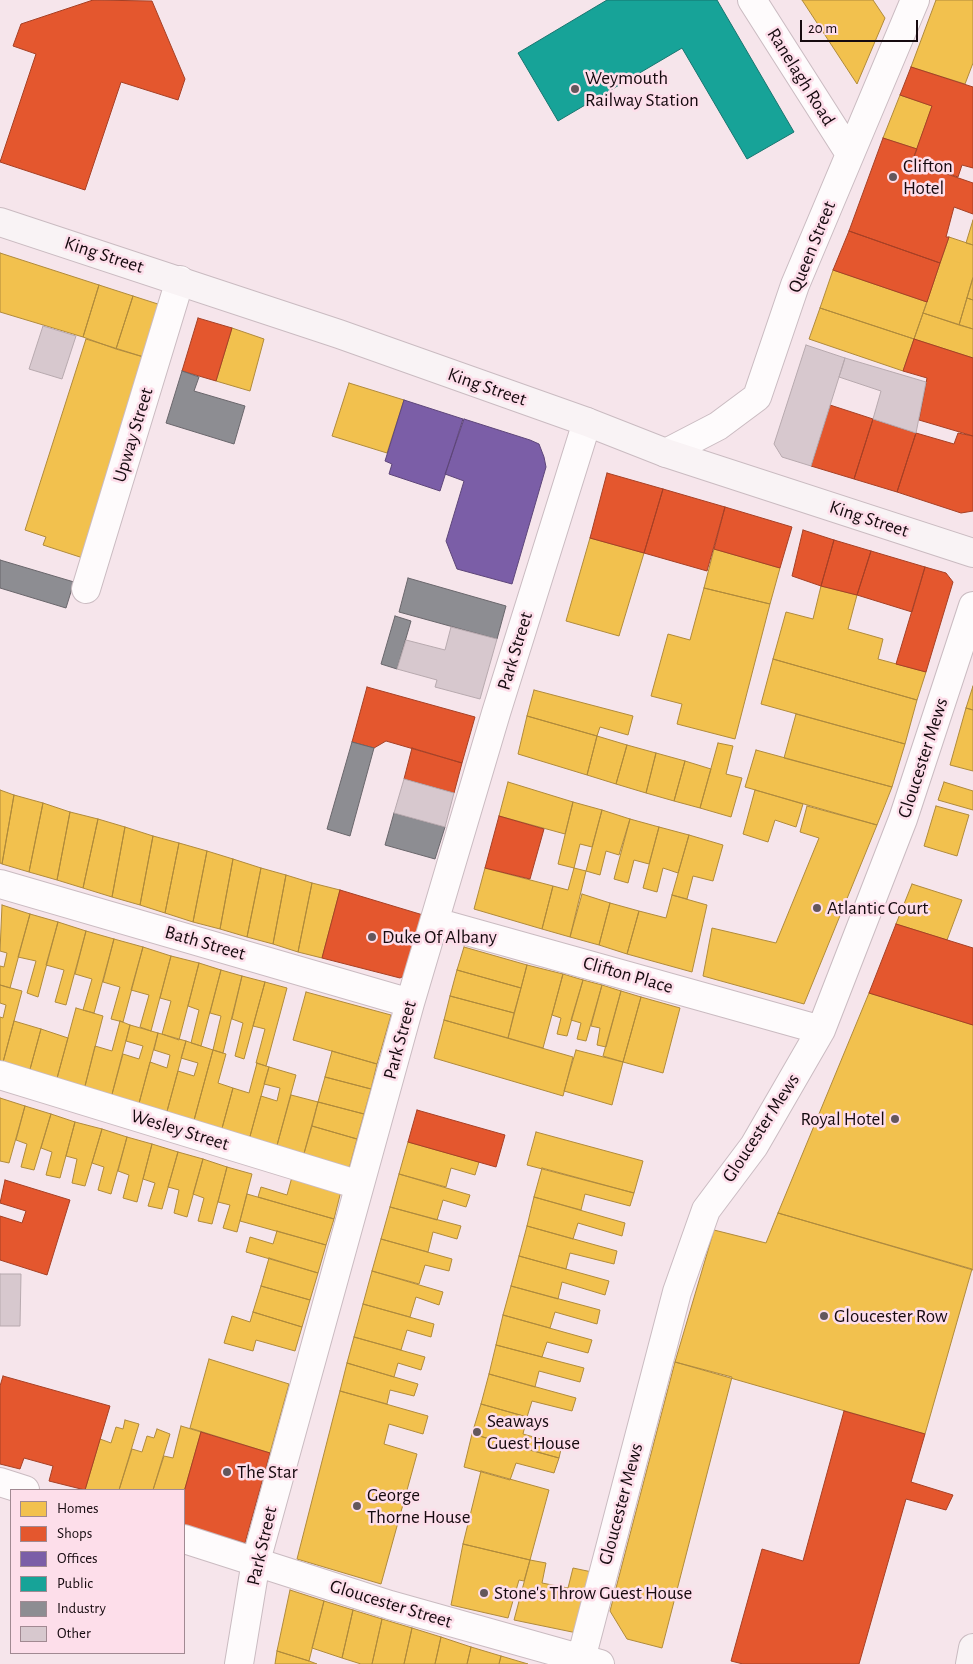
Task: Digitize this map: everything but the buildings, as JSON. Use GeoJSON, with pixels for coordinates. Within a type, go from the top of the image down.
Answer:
{"type":"FeatureCollection","features":[{"type":"Feature","properties":{"kind":"main road","name":"King Street"},"geometry":{"type":"LineString","coordinates":[[0,222],[180,280],[587,422],[666,453],[973,553]]}},
{"type":"Feature","properties":{"kind":"main road"},"geometry":{"type":"LineString","coordinates":[[970,1664],[973,1648]]}},
{"type":"Feature","properties":{"kind":"street","name":"Ranelagh Road"},"geometry":{"type":"LineString","coordinates":[[752,0],[850,154]]}},
{"type":"Feature","properties":{"kind":"street","name":"Queen Street"},"geometry":{"type":"LineString","coordinates":[[666,453],[718,426],[758,397],[795,285],[915,0]]}},
{"type":"Feature","properties":{"kind":"street","name":"Upway Street"},"geometry":{"type":"LineString","coordinates":[[86,589],[180,280]]}},
{"type":"Feature","properties":{"kind":"street","name":"Park Street"},"geometry":{"type":"LineString","coordinates":[[239,1664],[256,1561],[359,1185],[410,1003],[436,922],[496,713],[587,422]]}},
{"type":"Feature","properties":{"kind":"street","name":"Gloucester Mews"},"geometry":{"type":"LineString","coordinates":[[590,1661],[678,1292],[706,1210],[754,1146],[821,1030],[903,819],[973,606]]}},
{"type":"Feature","properties":{"kind":"street","name":"Bath Street"},"geometry":{"type":"LineString","coordinates":[[0,884],[410,1003]]}},
{"type":"Feature","properties":{"kind":"street","name":"Clifton Place"},"geometry":{"type":"LineString","coordinates":[[436,922],[821,1030]]}},
{"type":"Feature","properties":{"kind":"street","name":"Wesley Street"},"geometry":{"type":"LineString","coordinates":[[0,1075],[359,1185]]}},
{"type":"Feature","properties":{"kind":"street"},"geometry":{"type":"LineString","coordinates":[[0,1482],[21,1489]]}},
{"type":"Feature","properties":{"kind":"street","name":"Gloucester Street"},"geometry":{"type":"LineString","coordinates":[[185,1539],[390,1605],[590,1661]]}},
{"type":"Feature","properties":{"kind":"place","name":"Weymouth Railway Station"},"geometry":{"type":"Point","coordinates":[575,89]}},
{"type":"Feature","properties":{"kind":"place","name":"Clifton Hotel"},"geometry":{"type":"Point","coordinates":[893,177]}},
{"type":"Feature","properties":{"kind":"place","name":"Atlantic Court"},"geometry":{"type":"Point","coordinates":[817,908]}},
{"type":"Feature","properties":{"kind":"place","name":"Duke Of Albany"},"geometry":{"type":"Point","coordinates":[372,937]}},
{"type":"Feature","properties":{"kind":"place","name":"Royal Hotel"},"geometry":{"type":"Point","coordinates":[895,1119]}},
{"type":"Feature","properties":{"kind":"place","name":"Gloucester Row"},"geometry":{"type":"Point","coordinates":[824,1316]}},
{"type":"Feature","properties":{"kind":"place","name":"Seaways Guest House"},"geometry":{"type":"Point","coordinates":[477,1432]}},
{"type":"Feature","properties":{"kind":"place","name":"The Star"},"geometry":{"type":"Point","coordinates":[227,1472]}},
{"type":"Feature","properties":{"kind":"place","name":"George Thorne House"},"geometry":{"type":"Point","coordinates":[357,1506]}},
{"type":"Feature","properties":{"kind":"place","name":"Stone's Throw Guest House"},"geometry":{"type":"Point","coordinates":[484,1593]}}]}
